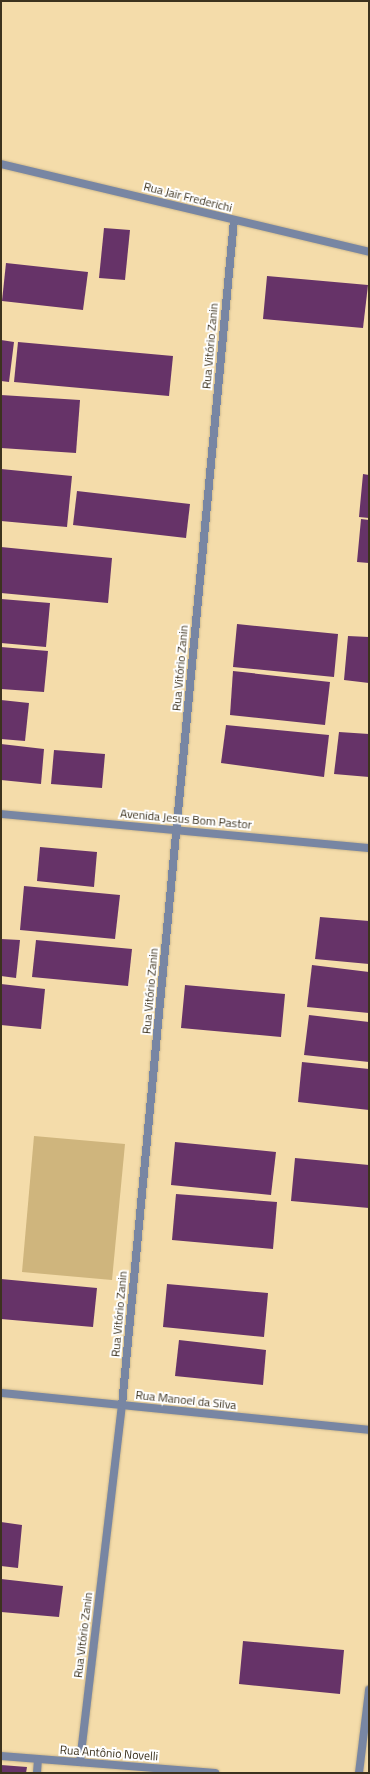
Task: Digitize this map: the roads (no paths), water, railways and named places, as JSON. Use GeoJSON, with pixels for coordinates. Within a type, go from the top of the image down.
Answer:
{"type":"FeatureCollection","features":[{"type":"Feature","properties":{"kind":"street","name":"Rua Jair Frederichi"},"geometry":{"type":"LineString","coordinates":[[1,164],[234,221],[369,252]]}},
{"type":"Feature","properties":{"kind":"street","name":"Rua Vitório Zanin"},"geometry":{"type":"LineString","coordinates":[[80,1762],[122,1406],[178,830],[234,221]]}},
{"type":"Feature","properties":{"kind":"street","name":"Avenida Jesus Bom Pastor"},"geometry":{"type":"LineString","coordinates":[[1,814],[369,848]]}},
{"type":"Feature","properties":{"kind":"street","name":"Rua Manoel da Silva"},"geometry":{"type":"LineString","coordinates":[[1,1393],[369,1430]]}},
{"type":"Feature","properties":{"kind":"street"},"geometry":{"type":"LineString","coordinates":[[359,1773],[369,1690]]}},
{"type":"Feature","properties":{"kind":"street","name":"Rua Antônio Novelli"},"geometry":{"type":"LineString","coordinates":[[1,1756],[215,1773]]}},
{"type":"Feature","properties":{"kind":"street"},"geometry":{"type":"LineString","coordinates":[[37,1773],[38,1760]]}}]}
